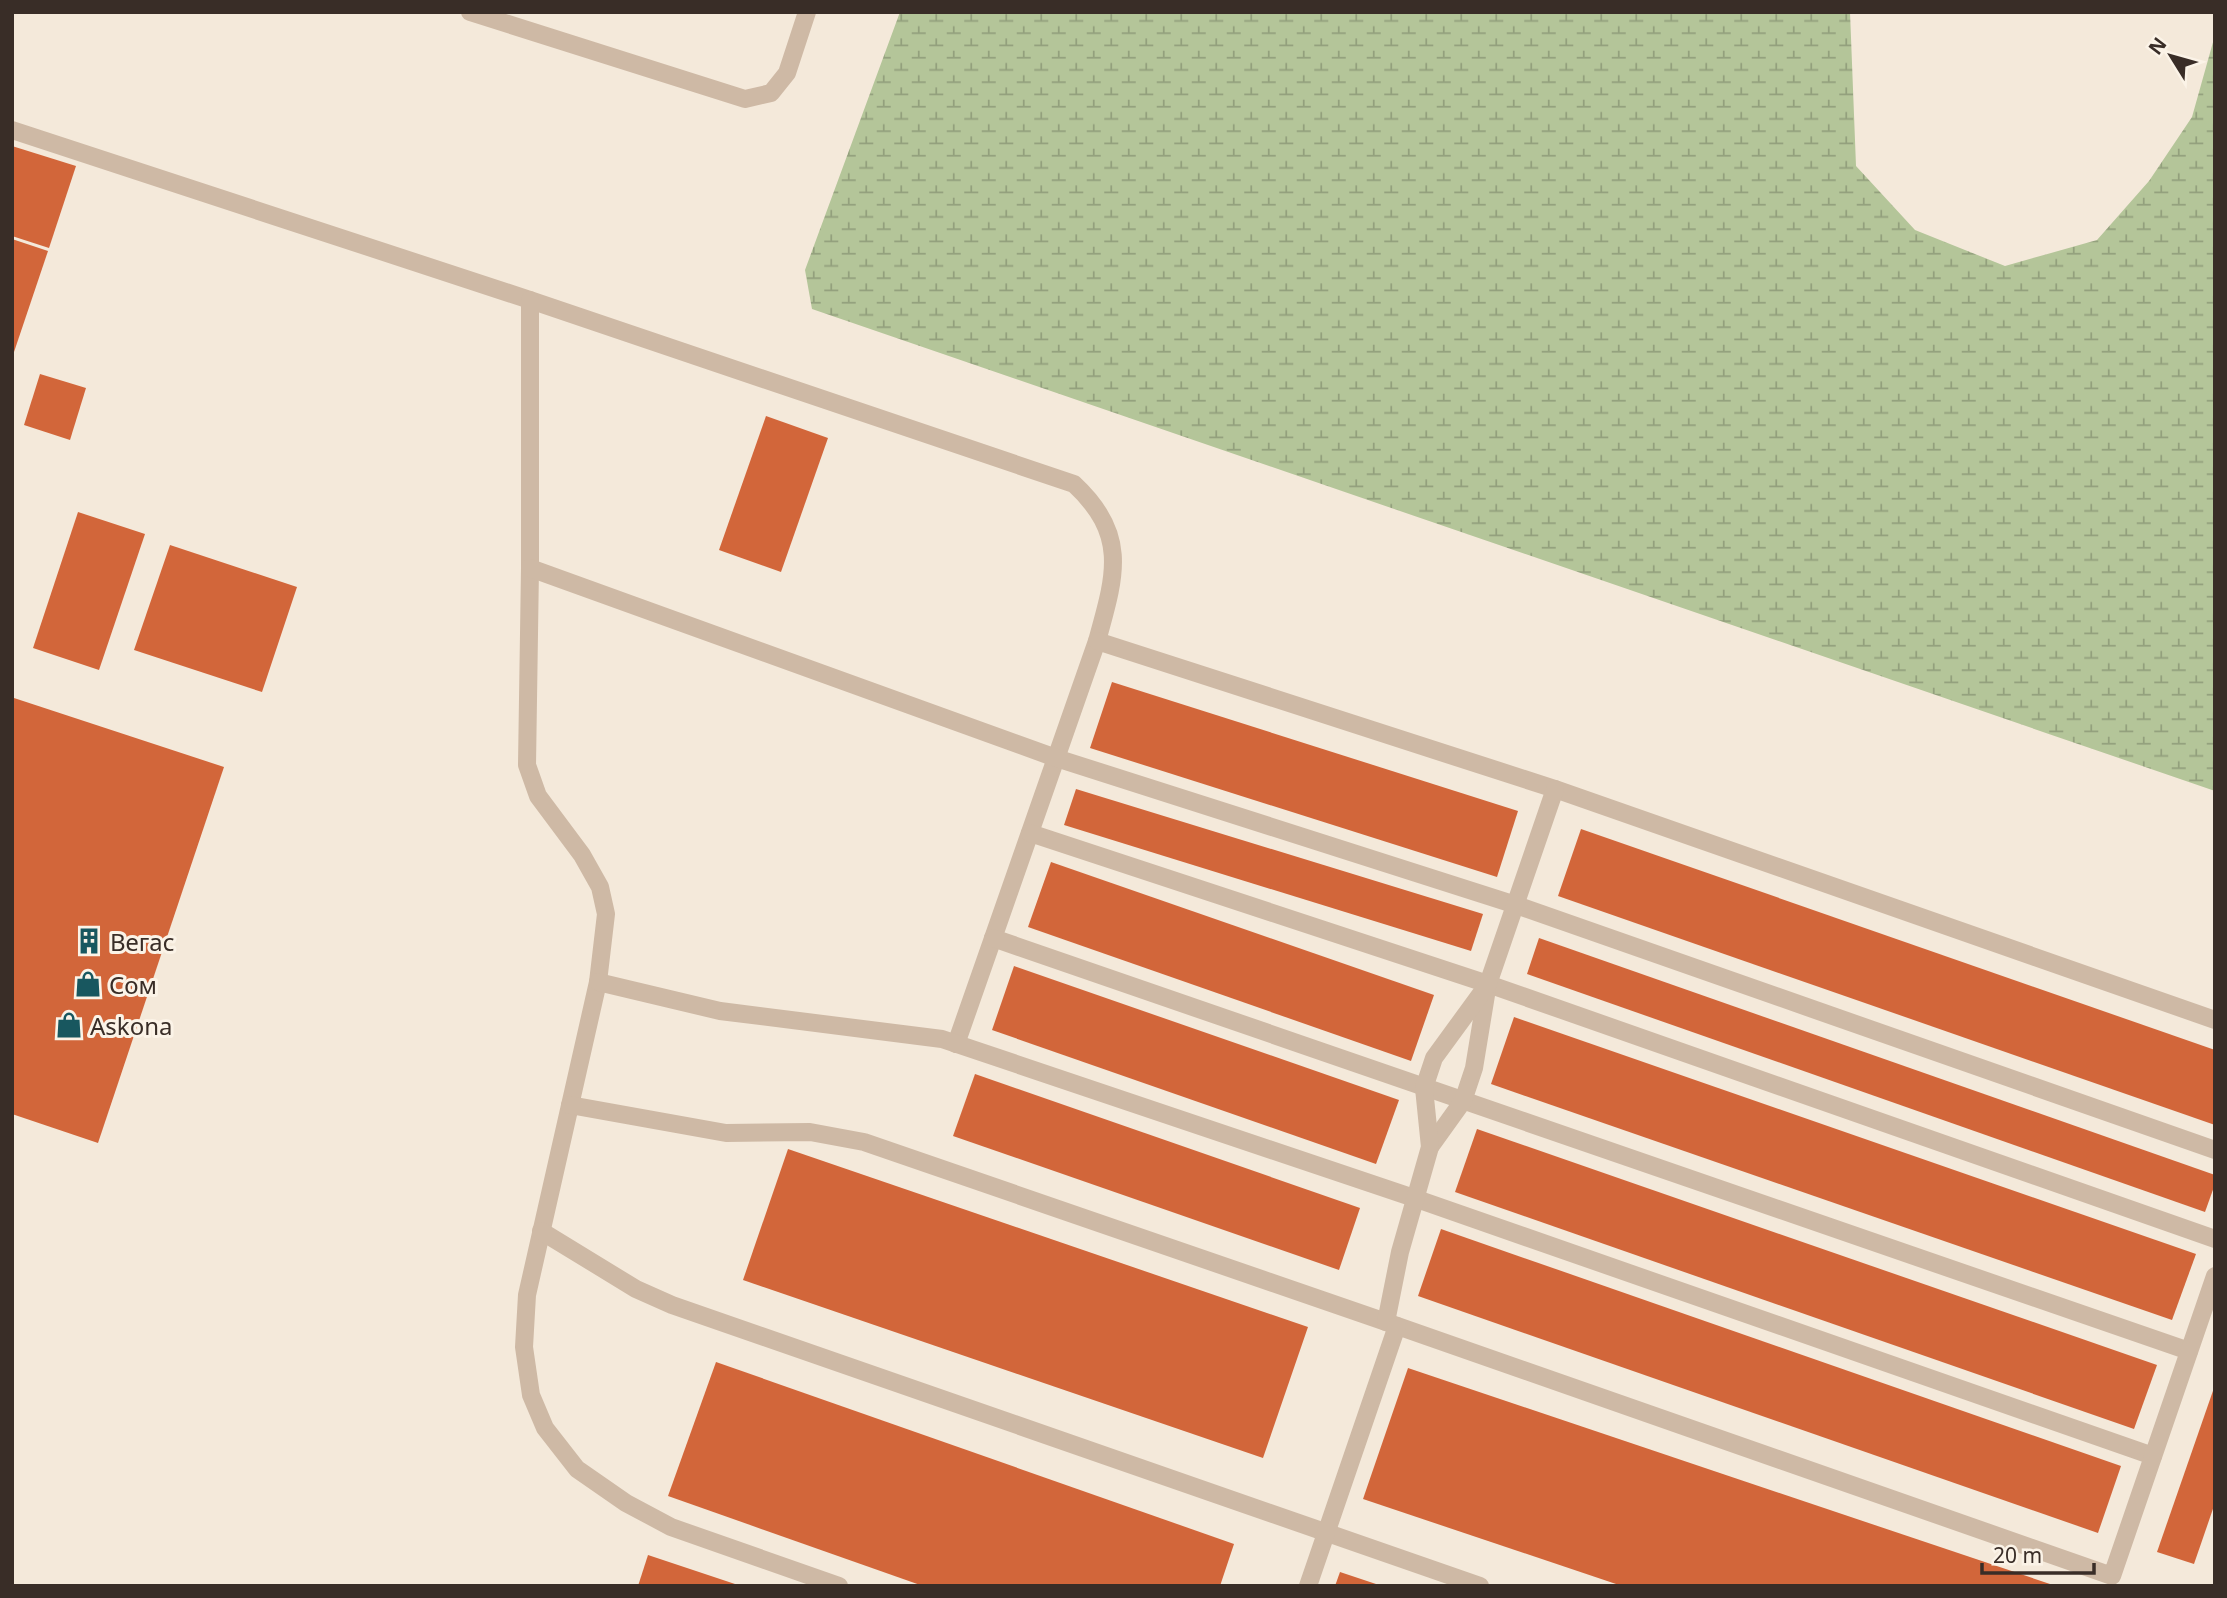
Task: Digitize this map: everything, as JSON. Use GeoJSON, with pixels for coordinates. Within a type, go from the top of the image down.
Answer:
{"type":"FeatureCollection","features":[{"type":"Feature","properties":{"kind":"lane"},"geometry":{"type":"LineString","coordinates":[[470,12],[745,99],[771,93],[787,73],[807,12]]}},
{"type":"Feature","properties":{"kind":"lane"},"geometry":{"type":"LineString","coordinates":[[12,130],[530,300],[1074,484],[1090,499],[1104,520],[1112,543],[1114,567],[1111,593],[1097,641],[956,1044]]}},
{"type":"Feature","properties":{"kind":"lane"},"geometry":{"type":"LineString","coordinates":[[530,300],[527,765],[538,796],[582,855],[600,887],[606,914],[598,982],[527,1296],[524,1347],[531,1395],[545,1428],[577,1469],[626,1503],[671,1527],[839,1586]]}},
{"type":"Feature","properties":{"kind":"lane"},"geometry":{"type":"LineString","coordinates":[[530,568],[1056,758],[1516,905],[2215,1150]]}},
{"type":"Feature","properties":{"kind":"lane"},"geometry":{"type":"LineString","coordinates":[[1097,641],[1555,789],[2215,1020]]}},
{"type":"Feature","properties":{"kind":"lane"},"geometry":{"type":"LineString","coordinates":[[1308,1586],[1392,1324],[1399,1252],[1414,1198],[1430,1147],[1463,1101],[1474,1068],[1488,984],[1555,789]]}},
{"type":"Feature","properties":{"kind":"lane"},"geometry":{"type":"LineString","coordinates":[[1030,833],[1488,984],[2215,1239]]}},
{"type":"Feature","properties":{"kind":"lane"},"geometry":{"type":"LineString","coordinates":[[993,938],[2189,1352]]}},
{"type":"Feature","properties":{"kind":"lane"},"geometry":{"type":"LineString","coordinates":[[598,982],[720,1011],[942,1039],[1414,1198],[2153,1456]]}},
{"type":"Feature","properties":{"kind":"lane"},"geometry":{"type":"LineString","coordinates":[[1430,1147],[1424,1088],[1434,1058],[1488,984]]}},
{"type":"Feature","properties":{"kind":"lane"},"geometry":{"type":"LineString","coordinates":[[570,1105],[726,1133],[810,1132],[864,1142],[2112,1576],[2215,1276]]}},
{"type":"Feature","properties":{"kind":"lane"},"geometry":{"type":"LineString","coordinates":[[541,1231],[636,1289],[672,1305],[1480,1586]]}},
{"type":"Feature","properties":{"kind":"green space"},"geometry":{"type":"Polygon","coordinates":[[[900,12],[1850,12],[1856,166],[1915,230],[2005,266],[2097,240],[2149,181],[2192,117],[2215,35],[2215,791],[812,309],[805,270],[900,12]]]}},
{"type":"Feature","properties":{"kind":"building"},"geometry":{"type":"Polygon","coordinates":[[[12,146],[76,166],[49,248],[12,236],[12,146]]]}},
{"type":"Feature","properties":{"kind":"building"},"geometry":{"type":"Polygon","coordinates":[[[12,239],[48,251],[13,355],[12,355],[12,239]]]}},
{"type":"Feature","properties":{"kind":"building"},"geometry":{"type":"Polygon","coordinates":[[[40,374],[86,388],[70,440],[24,425],[40,374]]]}},
{"type":"Feature","properties":{"kind":"building"},"geometry":{"type":"Polygon","coordinates":[[[766,416],[828,438],[781,572],[719,550],[766,416]]]}},
{"type":"Feature","properties":{"kind":"building"},"geometry":{"type":"Polygon","coordinates":[[[78,512],[145,534],[99,670],[33,648],[78,512]]]}},
{"type":"Feature","properties":{"kind":"building"},"geometry":{"type":"Polygon","coordinates":[[[170,545],[297,587],[262,692],[134,650],[170,545]]]}},
{"type":"Feature","properties":{"kind":"building"},"geometry":{"type":"Polygon","coordinates":[[[1112,682],[1518,811],[1497,877],[1090,748],[1112,682]]]}},
{"type":"Feature","properties":{"kind":"building","name":"Вегас"},"geometry":{"type":"Polygon","coordinates":[[[14,698],[224,767],[98,1143],[12,1114],[14,698]]]}},
{"type":"Feature","properties":{"kind":"building"},"geometry":{"type":"Polygon","coordinates":[[[1076,789],[1483,914],[1471,951],[1064,825],[1076,789]]]}},
{"type":"Feature","properties":{"kind":"building"},"geometry":{"type":"Polygon","coordinates":[[[1581,829],[2215,1050],[2215,1125],[1558,896],[1581,829]]]}},
{"type":"Feature","properties":{"kind":"building"},"geometry":{"type":"Polygon","coordinates":[[[1051,862],[1434,995],[1411,1061],[1028,927],[1051,862]]]}},
{"type":"Feature","properties":{"kind":"building"},"geometry":{"type":"Polygon","coordinates":[[[1539,938],[2215,1175],[2215,1184],[2205,1212],[1527,974],[1539,938]]]}},
{"type":"Feature","properties":{"kind":"building"},"geometry":{"type":"Polygon","coordinates":[[[1014,966],[1399,1100],[1376,1164],[992,1030],[1014,966]]]}},
{"type":"Feature","properties":{"kind":"building"},"geometry":{"type":"Polygon","coordinates":[[[1514,1017],[2196,1254],[2172,1320],[1491,1084],[1514,1017]]]}},
{"type":"Feature","properties":{"kind":"building"},"geometry":{"type":"Polygon","coordinates":[[[975,1074],[1360,1208],[1339,1270],[953,1136],[975,1074]]]}},
{"type":"Feature","properties":{"kind":"building"},"geometry":{"type":"Polygon","coordinates":[[[1477,1129],[2157,1365],[2134,1429],[1455,1192],[1477,1129]]]}},
{"type":"Feature","properties":{"kind":"building"},"geometry":{"type":"Polygon","coordinates":[[[788,1149],[1308,1327],[1263,1458],[743,1280],[788,1149]]]}},
{"type":"Feature","properties":{"kind":"building"},"geometry":{"type":"Polygon","coordinates":[[[1441,1229],[2121,1466],[2098,1533],[1418,1296],[1441,1229]]]}},
{"type":"Feature","properties":{"kind":"building"},"geometry":{"type":"Polygon","coordinates":[[[716,1362],[1234,1544],[1220,1586],[923,1586],[668,1496],[716,1362]]]}},
{"type":"Feature","properties":{"kind":"building"},"geometry":{"type":"Polygon","coordinates":[[[1408,1368],[2053,1586],[1622,1586],[1363,1499],[1408,1368]]]}},
{"type":"Feature","properties":{"kind":"building"},"geometry":{"type":"Polygon","coordinates":[[[2215,1385],[2215,1503],[2194,1564],[2157,1552],[2215,1385]]]}},
{"type":"Feature","properties":{"kind":"building"},"geometry":{"type":"Polygon","coordinates":[[[648,1555],[738,1585],[738,1586],[638,1586],[648,1555]]]}},
{"type":"Feature","properties":{"kind":"building"},"geometry":{"type":"Polygon","coordinates":[[[1340,1572],[1379,1585],[1379,1586],[1335,1586],[1340,1572]]]}},
{"type":"Feature","properties":{"kind":"place","name":"Вегас"},"geometry":{"type":"Point","coordinates":[89,941]}},
{"type":"Feature","properties":{"kind":"place","name":"Сом"},"geometry":{"type":"Point","coordinates":[88,984]}},
{"type":"Feature","properties":{"kind":"place","name":"Askona"},"geometry":{"type":"Point","coordinates":[69,1025]}}]}
